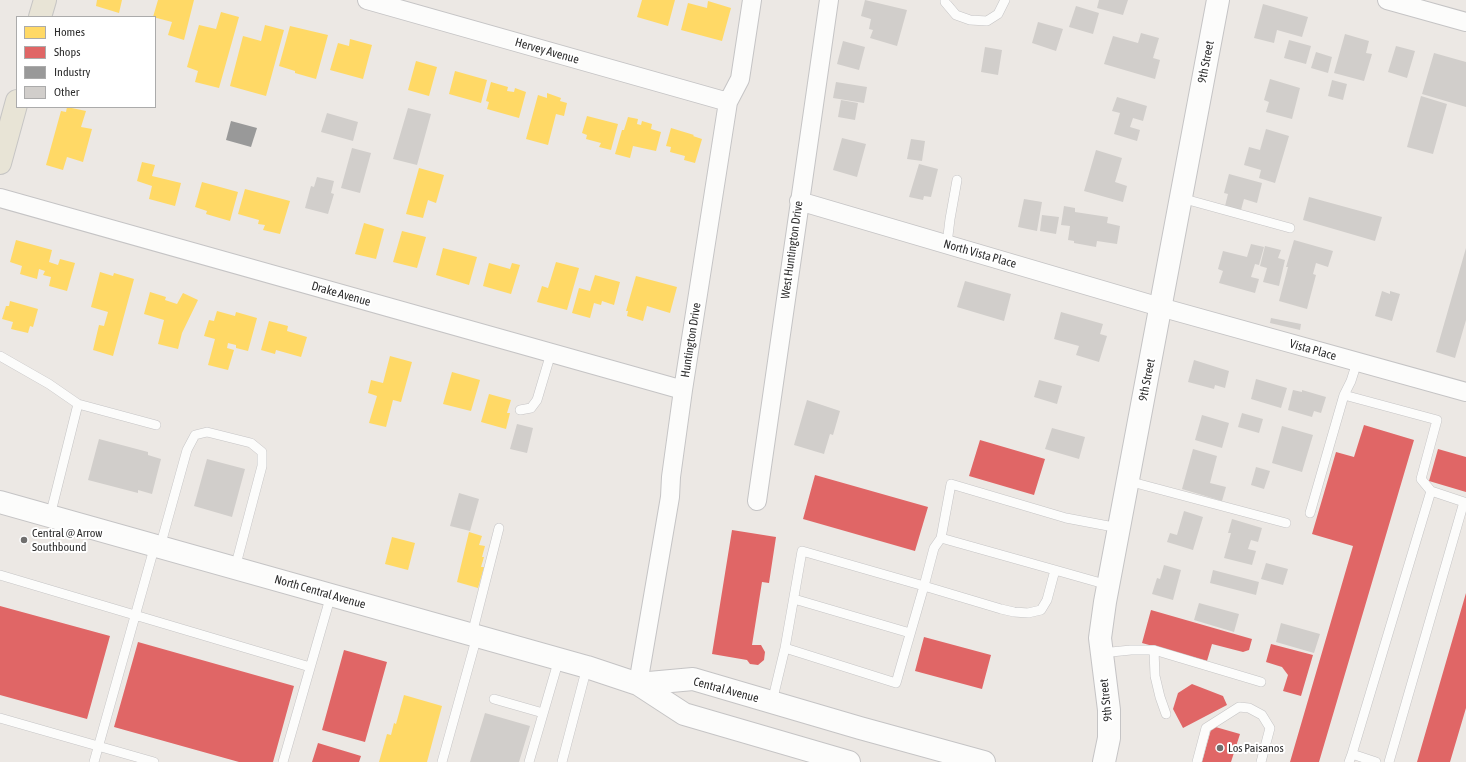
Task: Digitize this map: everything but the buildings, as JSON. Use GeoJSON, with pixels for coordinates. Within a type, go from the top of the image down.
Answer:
{"type":"FeatureCollection","features":[{"type":"Feature","properties":{"kind":"main road"},"geometry":{"type":"LineString","coordinates":[[40,16],[44,0]]}},
{"type":"Feature","properties":{"kind":"main road","name":"9th Street"},"geometry":{"type":"LineString","coordinates":[[1104,762],[1109,738],[1109,710],[1100,638],[1108,585],[1218,0]]}},
{"type":"Feature","properties":{"kind":"main road"},"geometry":{"type":"LineString","coordinates":[[0,163],[16,105]]}},
{"type":"Feature","properties":{"kind":"main road","name":"North Central Avenue"},"geometry":{"type":"LineString","coordinates":[[0,502],[475,635],[587,667],[638,684]]}},
{"type":"Feature","properties":{"kind":"main road","name":"Central Avenue"},"geometry":{"type":"LineString","coordinates":[[638,684],[693,679],[984,762]]}},
{"type":"Feature","properties":{"kind":"main road"},"geometry":{"type":"LineString","coordinates":[[638,684],[684,714],[848,762]]}},
{"type":"Feature","properties":{"kind":"street","name":"Hervey Avenue"},"geometry":{"type":"LineString","coordinates":[[367,0],[728,102]]}},
{"type":"Feature","properties":{"kind":"street","name":"Huntington Drive"},"geometry":{"type":"LineString","coordinates":[[638,684],[670,497],[671,477],[683,390],[728,102],[740,79],[752,0]]}},
{"type":"Feature","properties":{"kind":"street","name":"West Huntington Drive"},"geometry":{"type":"LineString","coordinates":[[757,501],[829,0]]}},
{"type":"Feature","properties":{"kind":"street"},"geometry":{"type":"LineString","coordinates":[[1387,0],[1466,22]]}},
{"type":"Feature","properties":{"kind":"street","name":"Drake Avenue"},"geometry":{"type":"LineString","coordinates":[[0,198],[683,390]]}},
{"type":"Feature","properties":{"kind":"street","name":"North Vista Place"},"geometry":{"type":"LineString","coordinates":[[799,201],[1160,306]]}},
{"type":"Feature","properties":{"kind":"street","name":"Vista Place"},"geometry":{"type":"LineString","coordinates":[[1160,306],[1466,392]]}},
{"type":"Feature","properties":{"kind":"lane"},"geometry":{"type":"LineString","coordinates":[[945,0],[956,15],[970,20],[987,20],[998,14],[1005,0]]}},
{"type":"Feature","properties":{"kind":"lane"},"geometry":{"type":"LineString","coordinates":[[947,244],[957,180]]}},
{"type":"Feature","properties":{"kind":"lane"},"geometry":{"type":"LineString","coordinates":[[1181,198],[1290,228]]}},
{"type":"Feature","properties":{"kind":"lane"},"geometry":{"type":"LineString","coordinates":[[520,410],[531,408],[537,400],[551,353]]}},
{"type":"Feature","properties":{"kind":"lane"},"geometry":{"type":"LineString","coordinates":[[0,356],[50,384],[78,404],[156,425]]}},
{"type":"Feature","properties":{"kind":"lane"},"geometry":{"type":"LineString","coordinates":[[1310,513],[1344,395],[1351,381],[1357,362]]}},
{"type":"Feature","properties":{"kind":"lane"},"geometry":{"type":"LineString","coordinates":[[1344,395],[1437,420],[1421,479],[1431,491],[1464,502],[1390,762]]}},
{"type":"Feature","properties":{"kind":"lane"},"geometry":{"type":"LineString","coordinates":[[50,516],[78,404]]}},
{"type":"Feature","properties":{"kind":"lane"},"geometry":{"type":"LineString","coordinates":[[94,762],[157,546],[187,450],[195,435],[208,432],[251,443],[262,452],[262,466],[235,568]]}},
{"type":"Feature","properties":{"kind":"lane"},"geometry":{"type":"LineString","coordinates":[[1128,481],[1286,524]]}},
{"type":"Feature","properties":{"kind":"lane"},"geometry":{"type":"LineString","coordinates":[[785,648],[896,683],[934,548],[942,538],[951,484],[1066,518],[1119,528]]}},
{"type":"Feature","properties":{"kind":"lane"},"geometry":{"type":"LineString","coordinates":[[1376,762],[1351,758],[1431,491]]}},
{"type":"Feature","properties":{"kind":"lane"},"geometry":{"type":"LineString","coordinates":[[442,762],[475,635],[499,528]]}},
{"type":"Feature","properties":{"kind":"lane"},"geometry":{"type":"LineString","coordinates":[[942,538],[1108,585]]}},
{"type":"Feature","properties":{"kind":"lane"},"geometry":{"type":"LineString","coordinates":[[772,702],[785,648],[802,551],[1014,612],[1028,613],[1041,610],[1046,600],[1055,570]]}},
{"type":"Feature","properties":{"kind":"lane"},"geometry":{"type":"LineString","coordinates":[[0,575],[310,667]]}},
{"type":"Feature","properties":{"kind":"lane"},"geometry":{"type":"LineString","coordinates":[[283,762],[330,595]]}},
{"type":"Feature","properties":{"kind":"lane"},"geometry":{"type":"LineString","coordinates":[[794,600],[910,633]]}},
{"type":"Feature","properties":{"kind":"lane"},"geometry":{"type":"LineString","coordinates":[[1101,653],[1131,650],[1154,650],[1261,682]]}},
{"type":"Feature","properties":{"kind":"lane"},"geometry":{"type":"LineString","coordinates":[[1154,650],[1155,676],[1166,714]]}},
{"type":"Feature","properties":{"kind":"lane"},"geometry":{"type":"LineString","coordinates":[[529,762],[558,659]]}},
{"type":"Feature","properties":{"kind":"lane"},"geometry":{"type":"LineString","coordinates":[[562,762],[587,667]]}},
{"type":"Feature","properties":{"kind":"lane"},"geometry":{"type":"LineString","coordinates":[[494,699],[543,713]]}},
{"type":"Feature","properties":{"kind":"lane"},"geometry":{"type":"LineString","coordinates":[[1197,762],[1206,728],[1239,707],[1249,708],[1262,715],[1270,728],[1260,762]]}},
{"type":"Feature","properties":{"kind":"lane"},"geometry":{"type":"LineString","coordinates":[[0,718],[154,762]]}},
{"type":"Feature","properties":{"kind":"place","name":"Central @ Arrow Southbound"},"geometry":{"type":"Point","coordinates":[24,540]}},
{"type":"Feature","properties":{"kind":"place","name":"Los Paisanos"},"geometry":{"type":"Point","coordinates":[1220,748]}}]}
